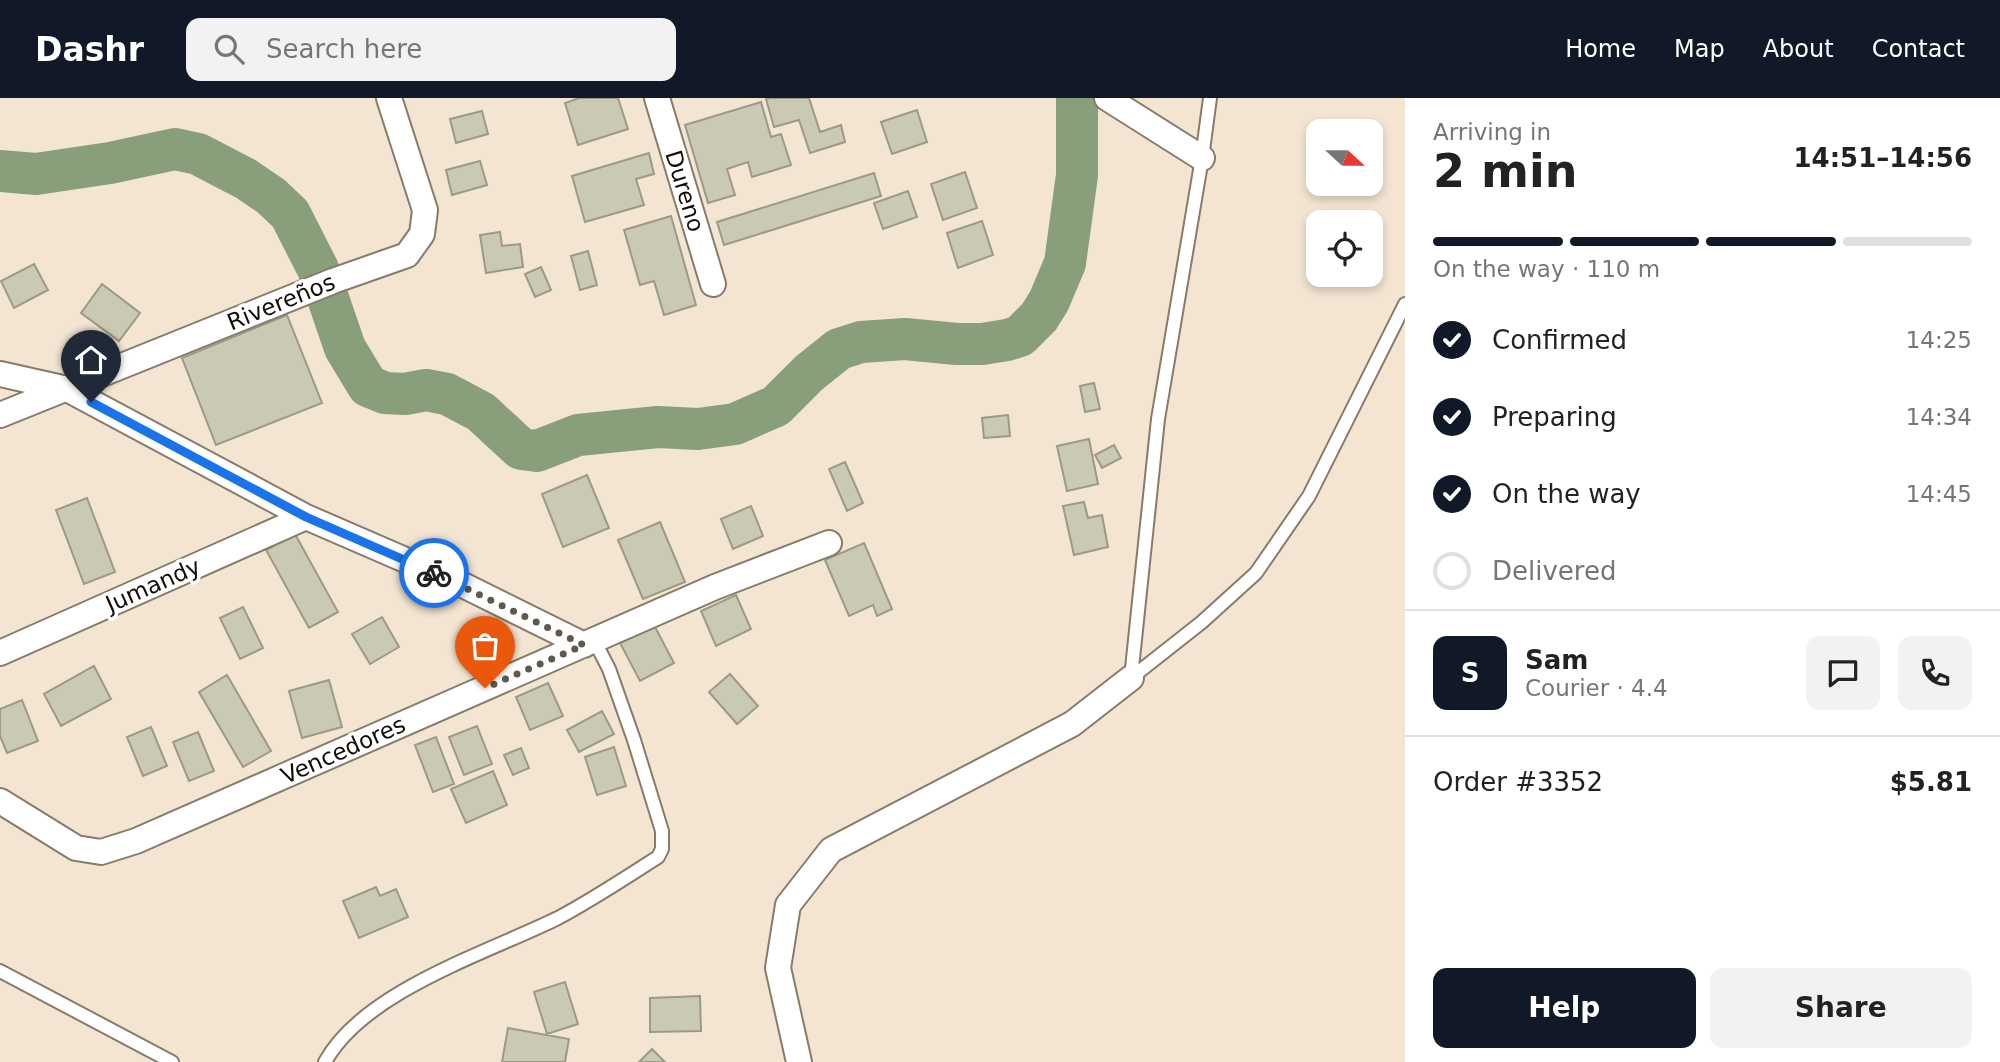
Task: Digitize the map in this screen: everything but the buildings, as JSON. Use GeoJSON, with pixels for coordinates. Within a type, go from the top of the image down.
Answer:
{"type":"FeatureCollection","features":[{"type":"Feature","properties":{"kind":"street","name":"Rivereños"},"geometry":{"type":"LineString","coordinates":[[0,415],[322,285],[407,256],[422,234],[425,210],[389,98]]}},
{"type":"Feature","properties":{"kind":"street","name":"Dureno"},"geometry":{"type":"LineString","coordinates":[[657,98],[713,284]]}},
{"type":"Feature","properties":{"kind":"street"},"geometry":{"type":"LineString","coordinates":[[1107,98],[1202,158]]}},
{"type":"Feature","properties":{"kind":"street"},"geometry":{"type":"LineString","coordinates":[[0,374],[67,389],[306,517],[589,642]]}},
{"type":"Feature","properties":{"kind":"street","name":"Jumandy"},"geometry":{"type":"LineString","coordinates":[[0,653],[306,517]]}},
{"type":"Feature","properties":{"kind":"street","name":"Vencedores"},"geometry":{"type":"LineString","coordinates":[[0,801],[76,848],[101,852],[136,841],[715,587],[829,543]]}},
{"type":"Feature","properties":{"kind":"street"},"geometry":{"type":"LineString","coordinates":[[799,1062],[778,968],[788,905],[831,850],[1072,724],[1131,678]]}},
{"type":"Feature","properties":{"kind":"lane"},"geometry":{"type":"LineString","coordinates":[[1131,678],[1158,419],[1210,98]]}},
{"type":"Feature","properties":{"kind":"lane"},"geometry":{"type":"LineString","coordinates":[[1131,678],[1202,622],[1256,573],[1309,496],[1405,304]]}},
{"type":"Feature","properties":{"kind":"lane"},"geometry":{"type":"LineString","coordinates":[[325,1062],[332,1049],[364,1018],[414,984],[559,917],[658,857],[662,849],[662,831],[634,740],[609,669],[589,642]]}},
{"type":"Feature","properties":{"kind":"lane"},"geometry":{"type":"LineString","coordinates":[[0,971],[172,1062]]}},
{"type":"Feature","properties":{"kind":"waterway"},"geometry":{"type":"LineString","coordinates":[[0,171],[36,174],[110,163],[175,149],[198,154],[246,179],[271,196],[290,214],[318,269],[345,348],[368,386],[385,393],[405,394],[426,390],[447,394],[481,412],[521,449],[537,451],[578,435],[658,427],[698,429],[735,424],[776,406],[809,373],[839,349],[861,342],[905,339],[982,344],[1020,336],[1039,317],[1049,301],[1065,263],[1077,175],[1077,98]]}},
{"type":"Feature","properties":{"kind":"way so far"},"geometry":{"type":"LineString","coordinates":[[434,573],[584,645],[485,688]]}},
{"type":"Feature","properties":{"kind":"route"},"geometry":{"type":"LineString","coordinates":[[91,402],[306,517],[434,573]]}}]}
